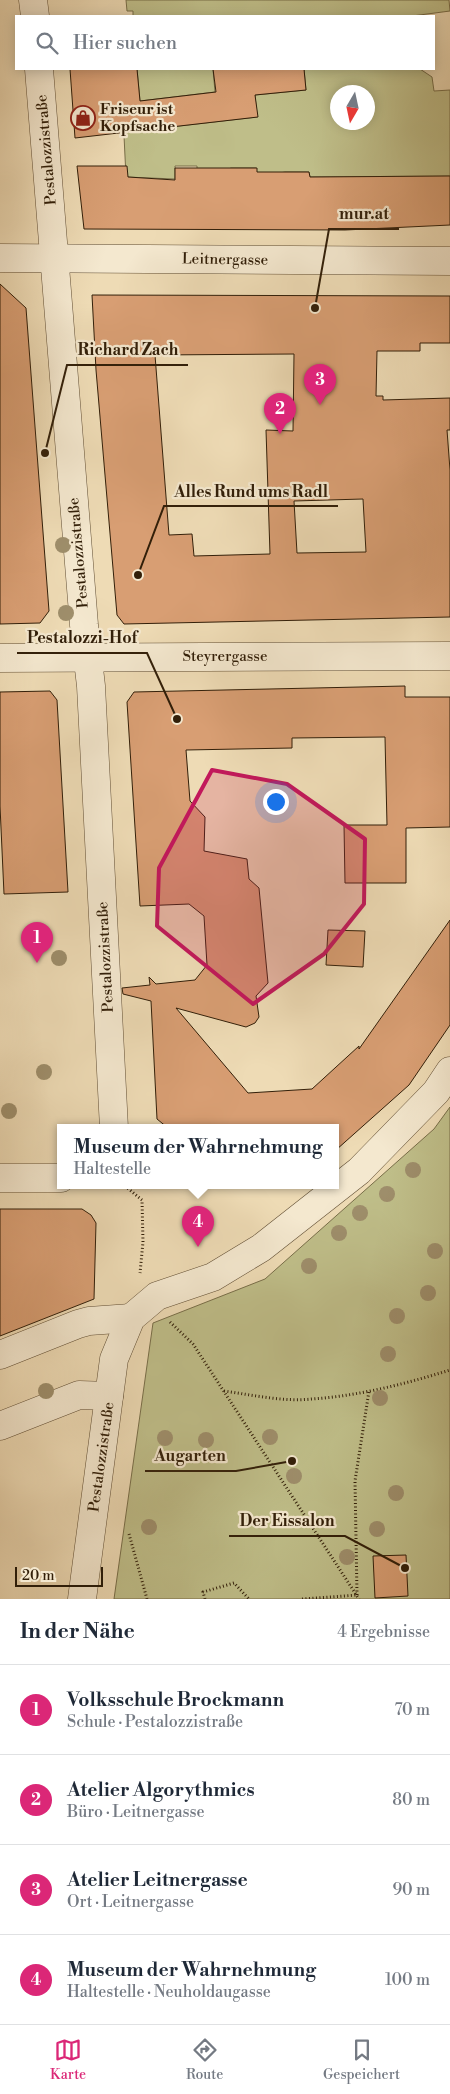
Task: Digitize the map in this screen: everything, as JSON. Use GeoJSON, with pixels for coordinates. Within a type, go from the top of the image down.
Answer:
{"type":"FeatureCollection","features":[{"type":"Feature","properties":{"kind":"street"},"geometry":{"type":"LineString","coordinates":[[33,0],[35,15]]}},
{"type":"Feature","properties":{"kind":"street","name":"Pestalozzistraße"},"geometry":{"type":"LineString","coordinates":[[39,70],[91,686],[114,1124]]}},
{"type":"Feature","properties":{"kind":"street","name":"Leitnergasse"},"geometry":{"type":"LineString","coordinates":[[0,258],[450,261]]}},
{"type":"Feature","properties":{"kind":"street","name":"Steyrergasse"},"geometry":{"type":"LineString","coordinates":[[0,658],[450,656]]}},
{"type":"Feature","properties":{"kind":"street"},"geometry":{"type":"LineString","coordinates":[[339,1187],[359,1171],[436,1092],[450,1071]]}},
{"type":"Feature","properties":{"kind":"street"},"geometry":{"type":"LineString","coordinates":[[0,1178],[57,1178]]}},
{"type":"Feature","properties":{"kind":"street"},"geometry":{"type":"LineString","coordinates":[[0,1355],[89,1320],[130,1318],[162,1307],[261,1248],[336,1189]]}},
{"type":"Feature","properties":{"kind":"street","name":"Pestalozzistraße"},"geometry":{"type":"LineString","coordinates":[[82,1599],[114,1359],[130,1318]]}},
{"type":"Feature","properties":{"kind":"street"},"geometry":{"type":"LineString","coordinates":[[0,1426],[79,1395],[109,1396]]}},
{"type":"Feature","properties":{"kind":"path"},"geometry":{"type":"LineString","coordinates":[[128,1189],[142,1200],[143,1242],[139,1282],[193,1344],[358,1598]]}},
{"type":"Feature","properties":{"kind":"path"},"geometry":{"type":"LineString","coordinates":[[224,1391],[268,1398],[311,1400],[369,1391],[450,1370]]}},
{"type":"Feature","properties":{"kind":"path"},"geometry":{"type":"LineString","coordinates":[[358,1598],[355,1482],[369,1391]]}},
{"type":"Feature","properties":{"kind":"path"},"geometry":{"type":"LineString","coordinates":[[129,1534],[147,1599]]}},
{"type":"Feature","properties":{"kind":"path"},"geometry":{"type":"LineString","coordinates":[[205,1599],[203,1592],[234,1583],[249,1599]]}},
{"type":"Feature","properties":{"kind":"path"},"geometry":{"type":"LineString","coordinates":[[302,1599],[358,1598]]}},
{"type":"Feature","properties":{"kind":"highlighted area"},"geometry":{"type":"Polygon","coordinates":[[[212,770],[287,784],[365,839],[364,904],[324,954],[253,1004],[157,926],[159,868],[212,770]]]}},
{"type":"Feature","properties":{"kind":"shaded area"},"geometry":{"type":"Polygon","coordinates":[[[126,0],[449,0],[450,11],[420,15],[133,15],[133,11],[127,11],[126,0]]]}},
{"type":"Feature","properties":{"kind":"shaded area"},"geometry":{"type":"Polygon","coordinates":[[[137,70],[213,70],[215,92],[140,101],[137,70]]]}},
{"type":"Feature","properties":{"kind":"shaded area"},"geometry":{"type":"Polygon","coordinates":[[[304,70],[422,70],[432,77],[434,91],[450,90],[450,176],[310,177],[309,172],[285,172],[257,177],[256,168],[231,168],[197,180],[197,166],[175,166],[175,179],[126,177],[123,115],[144,130],[257,117],[255,95],[306,90],[304,70]]]}},
{"type":"Feature","properties":{"kind":"shaded area"},"geometry":{"type":"Polygon","coordinates":[[[450,1107],[450,1599],[114,1599],[153,1323],[265,1279],[434,1129],[450,1107]]]}},
{"type":"Feature","properties":{"kind":"building"},"geometry":{"type":"Polygon","coordinates":[[[70,70],[137,70],[140,101],[216,92],[213,70],[304,70],[306,90],[255,95],[258,117],[75,138],[70,70]]]}},
{"type":"Feature","properties":{"kind":"building"},"geometry":{"type":"Polygon","coordinates":[[[77,166],[127,166],[128,177],[175,180],[175,168],[257,168],[257,172],[309,172],[310,177],[450,176],[450,225],[345,230],[84,229],[77,166]]]}},
{"type":"Feature","properties":{"kind":"building"},"geometry":{"type":"Polygon","coordinates":[[[0,284],[26,308],[49,611],[40,623],[0,624],[0,284]]]}},
{"type":"Feature","properties":{"kind":"building"},"geometry":{"type":"Polygon","coordinates":[[[92,295],[450,296],[450,343],[420,343],[420,351],[377,351],[376,396],[383,396],[383,400],[450,398],[450,430],[447,430],[450,470],[450,617],[124,624],[117,615],[96,370],[92,295]],[[294,354],[155,355],[169,535],[192,534],[194,556],[270,554],[266,430],[293,431],[294,354]],[[363,499],[294,501],[297,553],[366,552],[363,499]]]}},
{"type":"Feature","properties":{"kind":"building"},"geometry":{"type":"Polygon","coordinates":[[[405,686],[405,697],[450,697],[450,827],[406,828],[406,883],[345,883],[344,825],[387,825],[385,737],[292,738],[292,748],[186,750],[190,801],[205,817],[204,851],[247,859],[249,879],[259,888],[268,983],[256,996],[259,1017],[255,1023],[246,1027],[176,1008],[248,1093],[312,1089],[359,1046],[359,1049],[450,920],[450,1025],[409,1085],[339,1147],[339,1124],[163,1124],[157,1119],[151,1001],[123,994],[122,988],[150,985],[149,977],[156,984],[195,980],[207,965],[204,916],[189,904],[140,906],[127,702],[134,692],[405,686]]]}},
{"type":"Feature","properties":{"kind":"building"},"geometry":{"type":"Polygon","coordinates":[[[50,691],[57,700],[68,892],[4,894],[0,806],[0,692],[50,691]]]}},
{"type":"Feature","properties":{"kind":"building"},"geometry":{"type":"Polygon","coordinates":[[[328,930],[365,931],[363,967],[326,965],[328,930]]]}},
{"type":"Feature","properties":{"kind":"building"},"geometry":{"type":"Polygon","coordinates":[[[0,1209],[82,1209],[91,1215],[96,1223],[94,1299],[0,1336],[0,1209]]]}},
{"type":"Feature","properties":{"kind":"building"},"geometry":{"type":"Polygon","coordinates":[[[406,1555],[408,1596],[375,1598],[373,1556],[406,1555]]]}},
{"type":"Feature","properties":{"kind":"place","name":"Friseur ist Kopfsache"},"geometry":{"type":"Point","coordinates":[83,118]}},
{"type":"Feature","properties":{"kind":"place","name":"mur.at"},"geometry":{"type":"Point","coordinates":[315,308]}},
{"type":"Feature","properties":{"kind":"place","name":"Atelier Leitnergasse"},"geometry":{"type":"Point","coordinates":[320,405]}},
{"type":"Feature","properties":{"kind":"place","name":"Atelier Algorythmics"},"geometry":{"type":"Point","coordinates":[280,434]}},
{"type":"Feature","properties":{"kind":"place","name":"Richard Zach"},"geometry":{"type":"Point","coordinates":[45,453]}},
{"type":"Feature","properties":{"kind":"place","name":"Alles Rund ums Radl"},"geometry":{"type":"Point","coordinates":[138,575]}},
{"type":"Feature","properties":{"kind":"place","name":"Pestalozzi-Hof"},"geometry":{"type":"Point","coordinates":[177,719]}},
{"type":"Feature","properties":{"kind":"place","name":"Volksschule Brockmann"},"geometry":{"type":"Point","coordinates":[37,963]}},
{"type":"Feature","properties":{"kind":"place","name":"Museum der Wahrnehmung"},"geometry":{"type":"Point","coordinates":[198,1247]}},
{"type":"Feature","properties":{"kind":"place","name":"Augarten"},"geometry":{"type":"Point","coordinates":[292,1461]}},
{"type":"Feature","properties":{"kind":"place","name":"Der Eissalon"},"geometry":{"type":"Point","coordinates":[405,1568]}}]}
